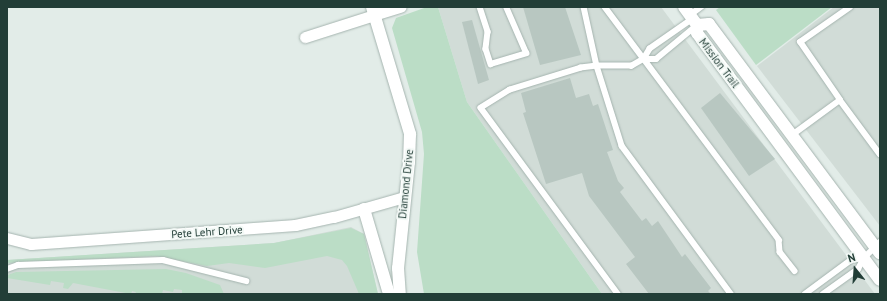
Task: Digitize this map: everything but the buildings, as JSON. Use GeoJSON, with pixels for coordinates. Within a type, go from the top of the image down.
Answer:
{"type":"FeatureCollection","features":[{"type":"Feature","properties":{"kind":"main road"},"geometry":{"type":"LineString","coordinates":[[373,11],[401,7]]}},
{"type":"Feature","properties":{"kind":"main road","name":"Diamond Drive"},"geometry":{"type":"LineString","coordinates":[[373,11],[410,134],[410,162],[404,197],[398,268],[400,294]]}},
{"type":"Feature","properties":{"kind":"main road","name":"Mission Trail"},"geometry":{"type":"LineString","coordinates":[[691,16],[709,24],[878,247]]}},
{"type":"Feature","properties":{"kind":"main road","name":"Mission Trail"},"geometry":{"type":"LineString","coordinates":[[691,16],[697,33],[880,280]]}},
{"type":"Feature","properties":{"kind":"main road"},"geometry":{"type":"LineString","coordinates":[[364,209],[389,294]]}},
{"type":"Feature","properties":{"kind":"street"},"geometry":{"type":"LineString","coordinates":[[305,37],[373,11]]}},
{"type":"Feature","properties":{"kind":"street","name":"Pete Lehr Drive"},"geometry":{"type":"LineString","coordinates":[[7,238],[31,244],[296,225],[364,209],[404,197]]}},
{"type":"Feature","properties":{"kind":"lane"},"geometry":{"type":"LineString","coordinates":[[480,7],[488,32],[486,49],[491,64],[526,53],[506,7]]}},
{"type":"Feature","properties":{"kind":"lane"},"geometry":{"type":"LineString","coordinates":[[584,7],[597,66],[622,146],[731,294]]}},
{"type":"Feature","properties":{"kind":"lane"},"geometry":{"type":"LineString","coordinates":[[605,7],[778,240],[780,252],[795,271]]}},
{"type":"Feature","properties":{"kind":"lane"},"geometry":{"type":"LineString","coordinates":[[618,294],[481,108],[510,90],[597,66],[632,66],[644,59],[656,58],[700,7]]}},
{"type":"Feature","properties":{"kind":"lane"},"geometry":{"type":"LineString","coordinates":[[850,7],[800,42],[880,154]]}},
{"type":"Feature","properties":{"kind":"lane"},"geometry":{"type":"LineString","coordinates":[[644,59],[650,49],[691,16]]}},
{"type":"Feature","properties":{"kind":"lane"},"geometry":{"type":"LineString","coordinates":[[792,135],[840,100]]}},
{"type":"Feature","properties":{"kind":"lane"},"geometry":{"type":"LineString","coordinates":[[823,294],[858,269],[864,258],[878,247]]}},
{"type":"Feature","properties":{"kind":"lane"},"geometry":{"type":"LineString","coordinates":[[805,294],[851,260],[864,258]]}},
{"type":"Feature","properties":{"kind":"lane"},"geometry":{"type":"LineString","coordinates":[[7,269],[18,265],[163,260],[246,281]]}},
{"type":"Feature","properties":{"kind":"shaded area"},"geometry":{"type":"Polygon","coordinates":[[[438,7],[661,7],[875,294],[602,294],[467,102],[438,7]]]}},
{"type":"Feature","properties":{"kind":"shaded area"},"geometry":{"type":"Polygon","coordinates":[[[834,7],[880,7],[880,226],[757,66],[834,7]]]}},
{"type":"Feature","properties":{"kind":"shaded area"},"geometry":{"type":"Polygon","coordinates":[[[351,227],[364,234],[378,294],[7,294],[7,260],[274,243],[351,227]]]}},
{"type":"Feature","properties":{"kind":"green space"},"geometry":{"type":"Polygon","coordinates":[[[427,7],[438,7],[467,102],[602,294],[424,294],[417,252],[424,154],[422,132],[392,28],[396,18],[427,7]]]}},
{"type":"Feature","properties":{"kind":"green space"},"geometry":{"type":"Polygon","coordinates":[[[720,7],[832,7],[756,65],[716,10],[720,7]]]}},
{"type":"Feature","properties":{"kind":"green space"},"geometry":{"type":"Polygon","coordinates":[[[351,228],[364,234],[378,294],[359,294],[347,266],[342,260],[327,256],[265,268],[229,263],[207,266],[156,256],[7,263],[7,260],[274,243],[351,228]]]}},
{"type":"Feature","properties":{"kind":"green space"},"geometry":{"type":"Polygon","coordinates":[[[166,269],[186,273],[220,285],[224,294],[182,294],[182,290],[174,289],[173,292],[163,290],[162,294],[135,294],[136,292],[132,291],[131,294],[73,283],[68,289],[63,288],[64,283],[51,281],[50,285],[7,278],[8,275],[16,272],[166,269]]]}}]}
